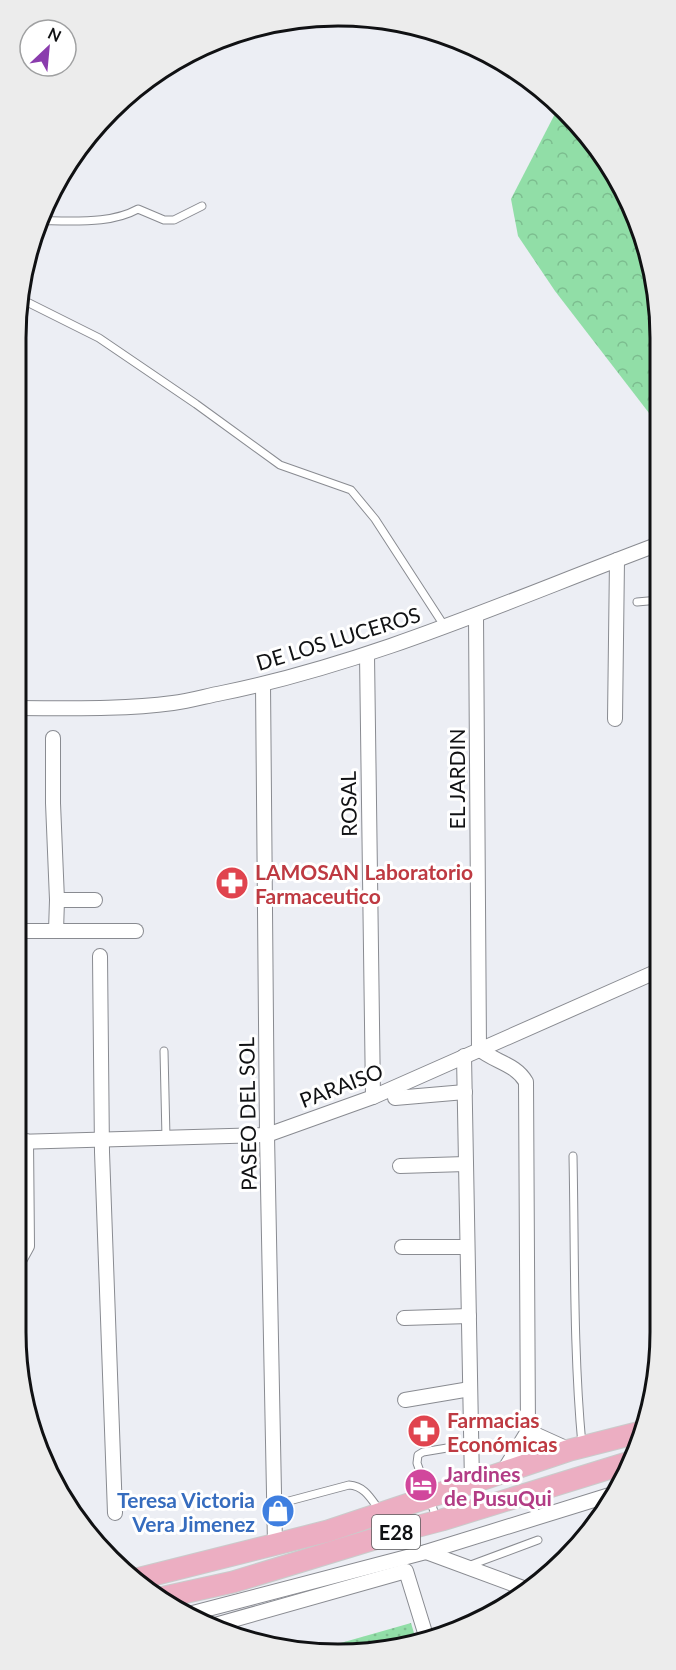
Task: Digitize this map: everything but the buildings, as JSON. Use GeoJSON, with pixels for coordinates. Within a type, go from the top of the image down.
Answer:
{"type":"FeatureCollection","features":[{"type":"Feature","properties":{"kind":"main road","name":"E28"},"geometry":{"type":"LineString","coordinates":[[144,1577],[328,1531],[576,1449],[633,1434]]}},
{"type":"Feature","properties":{"kind":"main road","name":"E28"},"geometry":{"type":"LineString","coordinates":[[172,1597],[234,1592],[437,1521],[621,1465]]}},
{"type":"Feature","properties":{"kind":"street","name":"DE LOS LUCEROS"},"geometry":{"type":"LineString","coordinates":[[26,708],[127,707],[174,703],[263,684],[367,655],[476,616],[650,547]]}},
{"type":"Feature","properties":{"kind":"street"},"geometry":{"type":"LineString","coordinates":[[615,719],[617,560]]}},
{"type":"Feature","properties":{"kind":"street","name":"EL JARDIN"},"geometry":{"type":"LineString","coordinates":[[476,616],[479,1049]]}},
{"type":"Feature","properties":{"kind":"street","name":"ROSAL"},"geometry":{"type":"LineString","coordinates":[[367,655],[373,1097]]}},
{"type":"Feature","properties":{"kind":"street","name":"PASEO DEL SOL"},"geometry":{"type":"LineString","coordinates":[[263,684],[267,1136],[275,1544]]}},
{"type":"Feature","properties":{"kind":"street"},"geometry":{"type":"LineString","coordinates":[[53,738],[56,931]]}},
{"type":"Feature","properties":{"kind":"street"},"geometry":{"type":"LineString","coordinates":[[57,900],[95,900]]}},
{"type":"Feature","properties":{"kind":"street"},"geometry":{"type":"LineString","coordinates":[[26,931],[136,931]]}},
{"type":"Feature","properties":{"kind":"street"},"geometry":{"type":"LineString","coordinates":[[100,956],[103,1139],[115,1513]]}},
{"type":"Feature","properties":{"kind":"street","name":"PARAISO"},"geometry":{"type":"LineString","coordinates":[[26,1141],[267,1136],[373,1097],[650,974]]}},
{"type":"Feature","properties":{"kind":"street"},"geometry":{"type":"LineString","coordinates":[[479,1049],[488,1057],[514,1068],[525,1082],[528,1431],[502,1473]]}},
{"type":"Feature","properties":{"kind":"street"},"geometry":{"type":"LineString","coordinates":[[464,1056],[472,1483]]}},
{"type":"Feature","properties":{"kind":"street"},"geometry":{"type":"LineString","coordinates":[[395,1098],[465,1092]]}},
{"type":"Feature","properties":{"kind":"street"},"geometry":{"type":"LineString","coordinates":[[399,1166],[466,1164]]}},
{"type":"Feature","properties":{"kind":"street"},"geometry":{"type":"LineString","coordinates":[[26,1228],[26,1248]]}},
{"type":"Feature","properties":{"kind":"street"},"geometry":{"type":"LineString","coordinates":[[402,1247],[467,1247]]}},
{"type":"Feature","properties":{"kind":"street"},"geometry":{"type":"LineString","coordinates":[[404,1318],[469,1316]]}},
{"type":"Feature","properties":{"kind":"street"},"geometry":{"type":"LineString","coordinates":[[405,1400],[470,1389]]}},
{"type":"Feature","properties":{"kind":"street"},"geometry":{"type":"LineString","coordinates":[[528,1431],[576,1449]]}},
{"type":"Feature","properties":{"kind":"street"},"geometry":{"type":"LineString","coordinates":[[196,1610],[234,1592],[426,1552],[604,1497]]}},
{"type":"Feature","properties":{"kind":"street"},"geometry":{"type":"LineString","coordinates":[[426,1552],[519,1586]]}},
{"type":"Feature","properties":{"kind":"street"},"geometry":{"type":"LineString","coordinates":[[223,1623],[406,1571],[425,1632]]}},
{"type":"Feature","properties":{"kind":"lane"},"geometry":{"type":"LineString","coordinates":[[48,221],[106,219],[128,215],[138,209],[164,220],[174,220],[202,206]]}},
{"type":"Feature","properties":{"kind":"lane"},"geometry":{"type":"LineString","coordinates":[[28,302],[99,338],[280,465],[351,490],[375,519],[445,627]]}},
{"type":"Feature","properties":{"kind":"lane"},"geometry":{"type":"LineString","coordinates":[[637,602],[650,601]]}},
{"type":"Feature","properties":{"kind":"lane"},"geometry":{"type":"LineString","coordinates":[[164,1051],[166,1138]]}},
{"type":"Feature","properties":{"kind":"lane"},"geometry":{"type":"LineString","coordinates":[[573,1156],[578,1401],[576,1449]]}},
{"type":"Feature","properties":{"kind":"lane"},"geometry":{"type":"LineString","coordinates":[[437,1521],[417,1462],[418,1455],[423,1452],[471,1444]]}},
{"type":"Feature","properties":{"kind":"lane"},"geometry":{"type":"LineString","coordinates":[[274,1505],[356,1485],[364,1490],[381,1513]]}},
{"type":"Feature","properties":{"kind":"lane"},"geometry":{"type":"LineString","coordinates":[[465,1566],[538,1540]]}},
{"type":"Feature","properties":{"kind":"green space"},"geometry":{"type":"Polygon","coordinates":[[[555,113],[586,148],[609,182],[627,218],[640,257],[650,318],[650,414],[555,291],[518,236],[511,199],[555,113]]]}},
{"type":"Feature","properties":{"kind":"green space"},"geometry":{"type":"Polygon","coordinates":[[[411,1623],[415,1635],[379,1642],[337,1644],[411,1623]]]}},
{"type":"Feature","properties":{"kind":"place","name":"LAMOSAN Laboratorio Farmaceutico"},"geometry":{"type":"Point","coordinates":[232,883]}},
{"type":"Feature","properties":{"kind":"place","name":"Farmacias Económicas"},"geometry":{"type":"Point","coordinates":[424,1431]}},
{"type":"Feature","properties":{"kind":"place","name":"Jardines de PusuQui"},"geometry":{"type":"Point","coordinates":[421,1485]}},
{"type":"Feature","properties":{"kind":"place","name":"Teresa Victoria Vera Jimenez"},"geometry":{"type":"Point","coordinates":[278,1511]}}]}
